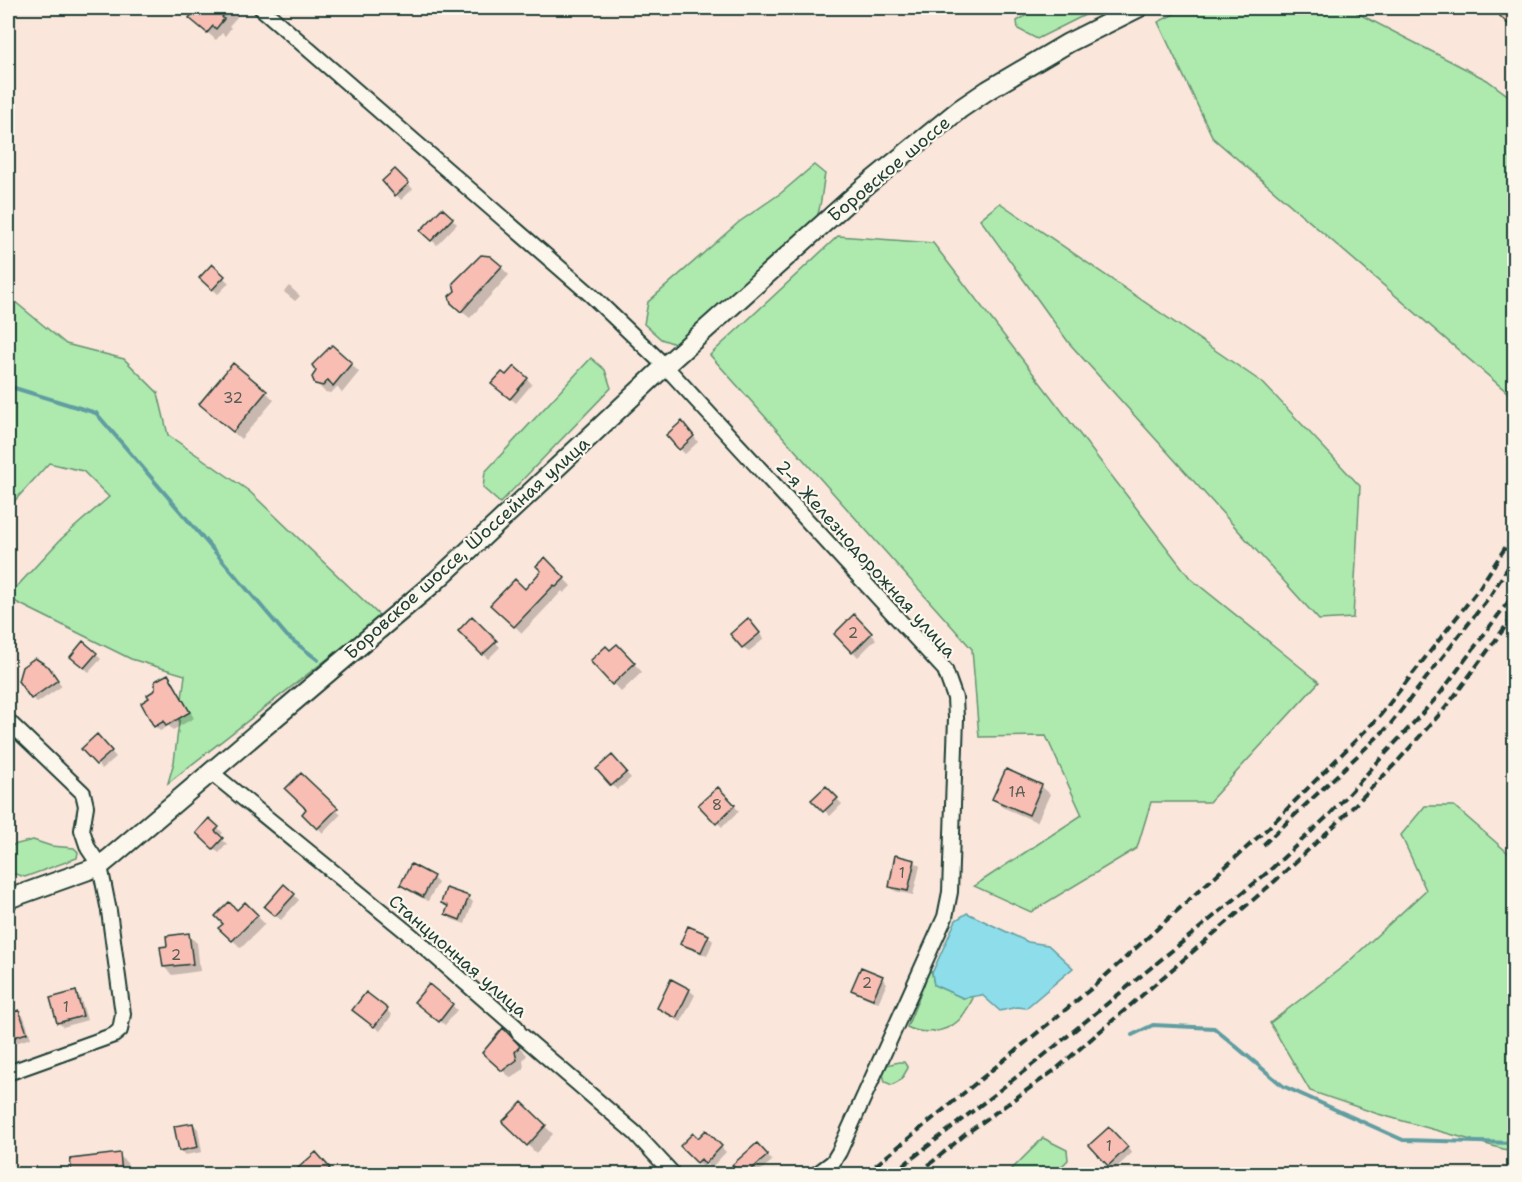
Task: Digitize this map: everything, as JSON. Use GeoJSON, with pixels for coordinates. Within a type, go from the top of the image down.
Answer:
{"type":"FeatureCollection","features":[{"type":"Feature","properties":{"kind":"main road","name":"Боровское шоссе"},"geometry":{"type":"LineString","coordinates":[[665,366],[863,188],[966,105],[1013,74],[1138,8]]}},
{"type":"Feature","properties":{"kind":"main road","name":"Боровское шоссе, Шоссейная улица"},"geometry":{"type":"LineString","coordinates":[[212,773],[436,582],[665,366]]}},
{"type":"Feature","properties":{"kind":"main road"},"geometry":{"type":"LineString","coordinates":[[8,898],[100,866],[212,773]]}},
{"type":"Feature","properties":{"kind":"street","name":"2-я Железнодорожная улица"},"geometry":{"type":"LineString","coordinates":[[261,8],[591,295],[665,366],[945,670],[955,698],[956,718],[950,892],[945,917],[839,1152],[833,1162],[817,1174]]}},
{"type":"Feature","properties":{"kind":"street"},"geometry":{"type":"LineString","coordinates":[[8,721],[83,793],[86,806],[82,830],[88,848],[100,866],[109,911],[122,1007],[120,1030],[106,1039],[8,1073]]}},
{"type":"Feature","properties":{"kind":"street","name":"Станционная улица"},"geometry":{"type":"LineString","coordinates":[[212,773],[438,959],[516,1027],[519,1033],[635,1133],[673,1174]]}},
{"type":"Feature","properties":{"kind":"green space"},"geometry":{"type":"Polygon","coordinates":[[[1038,8],[1099,8],[1037,39],[1018,29],[1017,21],[1038,8]]]}},
{"type":"Feature","properties":{"kind":"green space"},"geometry":{"type":"Polygon","coordinates":[[[1186,8],[1354,8],[1357,13],[1487,80],[1514,100],[1514,398],[1213,138],[1158,22],[1186,8]]]}},
{"type":"Feature","properties":{"kind":"green space"},"geometry":{"type":"Polygon","coordinates":[[[814,165],[825,174],[817,217],[675,344],[661,339],[644,324],[648,302],[739,222],[781,193],[814,165]]]}},
{"type":"Feature","properties":{"kind":"green space"},"geometry":{"type":"Polygon","coordinates":[[[1000,203],[1263,383],[1360,486],[1353,618],[1319,620],[1069,343],[980,219],[1000,203]]]}},
{"type":"Feature","properties":{"kind":"green space"},"geometry":{"type":"Polygon","coordinates":[[[838,236],[933,243],[1190,578],[1319,682],[1209,802],[1151,802],[1137,848],[1031,912],[974,886],[1082,815],[1046,736],[979,737],[972,649],[710,355],[838,236]]]}},
{"type":"Feature","properties":{"kind":"green space"},"geometry":{"type":"Polygon","coordinates":[[[8,296],[66,344],[124,359],[158,393],[168,435],[249,491],[381,617],[168,783],[174,762],[185,675],[131,659],[8,596],[61,539],[109,497],[83,471],[49,463],[8,508],[8,296]]]}},
{"type":"Feature","properties":{"kind":"green space"},"geometry":{"type":"Polygon","coordinates":[[[591,358],[605,370],[611,388],[500,503],[483,488],[485,472],[591,358]]]}},
{"type":"Feature","properties":{"kind":"green space"},"geometry":{"type":"Polygon","coordinates":[[[1425,806],[1454,806],[1514,858],[1514,1152],[1378,1114],[1310,1091],[1270,1023],[1345,965],[1426,890],[1401,835],[1425,806]]]}},
{"type":"Feature","properties":{"kind":"green space"},"geometry":{"type":"Polygon","coordinates":[[[33,840],[51,846],[74,848],[78,852],[77,858],[25,877],[8,872],[9,846],[33,840]]]}},
{"type":"Feature","properties":{"kind":"green space"},"geometry":{"type":"Polygon","coordinates":[[[928,967],[932,973],[934,985],[963,998],[974,996],[958,1021],[947,1028],[933,1032],[913,1030],[907,1027],[924,985],[928,967]]]}},
{"type":"Feature","properties":{"kind":"green space"},"geometry":{"type":"Polygon","coordinates":[[[904,1062],[908,1068],[901,1080],[892,1085],[885,1082],[883,1074],[887,1065],[904,1062]]]}},
{"type":"Feature","properties":{"kind":"green space"},"geometry":{"type":"Polygon","coordinates":[[[1043,1138],[1067,1150],[1068,1160],[1054,1174],[1007,1174],[1043,1138]]]}},
{"type":"Feature","properties":{"kind":"water"},"geometry":{"type":"Polygon","coordinates":[[[967,913],[1028,942],[1048,945],[1073,968],[1026,1008],[1017,1007],[1000,1011],[982,995],[963,998],[934,985],[932,973],[956,920],[967,913]]]}},
{"type":"Feature","properties":{"kind":"building"},"geometry":{"type":"Polygon","coordinates":[[[197,8],[230,8],[216,29],[213,26],[207,33],[189,18],[197,8]]]}},
{"type":"Feature","properties":{"kind":"building"},"geometry":{"type":"Polygon","coordinates":[[[1492,8],[1508,8],[1515,15],[1515,31],[1492,8]]]}},
{"type":"Feature","properties":{"kind":"building"},"geometry":{"type":"Polygon","coordinates":[[[395,169],[409,183],[395,196],[382,181],[395,169]]]}},
{"type":"Feature","properties":{"kind":"building"},"geometry":{"type":"Polygon","coordinates":[[[442,208],[453,218],[431,241],[420,231],[442,208]]]}},
{"type":"Feature","properties":{"kind":"building"},"geometry":{"type":"Polygon","coordinates":[[[481,255],[490,256],[502,266],[461,312],[451,303],[449,296],[455,291],[453,283],[481,255]]]}},
{"type":"Feature","properties":{"kind":"building"},"geometry":{"type":"Polygon","coordinates":[[[212,264],[225,276],[212,290],[199,278],[212,264]]]}},
{"type":"Feature","properties":{"kind":"building"},"geometry":{"type":"Polygon","coordinates":[[[332,345],[352,363],[333,386],[328,380],[323,386],[315,384],[312,377],[316,371],[312,365],[332,345]]]}},
{"type":"Feature","properties":{"kind":"building"},"geometry":{"type":"Polygon","coordinates":[[[233,363],[267,391],[233,432],[199,404],[233,363]]]}},
{"type":"Feature","properties":{"kind":"building"},"geometry":{"type":"Polygon","coordinates":[[[514,366],[528,378],[510,399],[491,384],[502,372],[506,375],[514,366]]]}},
{"type":"Feature","properties":{"kind":"building"},"geometry":{"type":"Polygon","coordinates":[[[682,421],[694,436],[679,450],[666,435],[682,421]]]}},
{"type":"Feature","properties":{"kind":"building"},"geometry":{"type":"Polygon","coordinates":[[[545,557],[565,578],[556,587],[554,585],[514,627],[490,605],[515,579],[525,589],[541,571],[536,566],[545,557]]]}},
{"type":"Feature","properties":{"kind":"building"},"geometry":{"type":"Polygon","coordinates":[[[854,614],[872,633],[852,653],[834,634],[854,614]]]}},
{"type":"Feature","properties":{"kind":"building"},"geometry":{"type":"Polygon","coordinates":[[[472,616],[497,641],[482,655],[458,631],[472,616]]]}},
{"type":"Feature","properties":{"kind":"building"},"geometry":{"type":"Polygon","coordinates":[[[748,618],[760,633],[742,648],[730,634],[748,618]]]}},
{"type":"Feature","properties":{"kind":"building"},"geometry":{"type":"Polygon","coordinates":[[[83,641],[97,653],[84,668],[70,657],[83,641]]]}},
{"type":"Feature","properties":{"kind":"building"},"geometry":{"type":"Polygon","coordinates":[[[617,644],[635,663],[612,685],[590,661],[606,646],[610,650],[617,644]]]}},
{"type":"Feature","properties":{"kind":"building"},"geometry":{"type":"Polygon","coordinates":[[[35,658],[49,667],[58,680],[31,699],[18,681],[22,667],[35,658]]]}},
{"type":"Feature","properties":{"kind":"building"},"geometry":{"type":"Polygon","coordinates":[[[168,674],[190,712],[166,726],[164,721],[154,727],[141,703],[155,690],[155,681],[168,674]]]}},
{"type":"Feature","properties":{"kind":"building"},"geometry":{"type":"Polygon","coordinates":[[[97,734],[112,751],[96,765],[81,749],[97,734]]]}},
{"type":"Feature","properties":{"kind":"building"},"geometry":{"type":"Polygon","coordinates":[[[612,755],[627,772],[611,786],[596,769],[612,755]]]}},
{"type":"Feature","properties":{"kind":"building"},"geometry":{"type":"Polygon","coordinates":[[[1006,769],[1042,785],[1029,815],[992,799],[1006,769]]]}},
{"type":"Feature","properties":{"kind":"building"},"geometry":{"type":"Polygon","coordinates":[[[301,773],[338,808],[317,829],[302,814],[306,809],[285,789],[301,773]]]}},
{"type":"Feature","properties":{"kind":"building"},"geometry":{"type":"Polygon","coordinates":[[[826,786],[838,798],[823,812],[811,800],[826,786]]]}},
{"type":"Feature","properties":{"kind":"building"},"geometry":{"type":"Polygon","coordinates":[[[718,787],[735,805],[716,824],[698,805],[718,787]]]}},
{"type":"Feature","properties":{"kind":"building"},"geometry":{"type":"Polygon","coordinates":[[[209,818],[219,827],[215,831],[223,838],[213,849],[196,833],[209,818]]]}},
{"type":"Feature","properties":{"kind":"building"},"geometry":{"type":"Polygon","coordinates":[[[895,855],[915,860],[908,891],[889,887],[895,855]]]}},
{"type":"Feature","properties":{"kind":"building"},"geometry":{"type":"Polygon","coordinates":[[[411,864],[434,876],[423,897],[400,885],[411,864]]]}},
{"type":"Feature","properties":{"kind":"building"},"geometry":{"type":"Polygon","coordinates":[[[284,884],[295,894],[275,916],[264,907],[284,884]]]}},
{"type":"Feature","properties":{"kind":"building"},"geometry":{"type":"Polygon","coordinates":[[[446,888],[469,896],[460,920],[445,914],[448,906],[441,903],[446,888]]]}},
{"type":"Feature","properties":{"kind":"building"},"geometry":{"type":"Polygon","coordinates":[[[229,902],[237,910],[245,902],[258,915],[232,941],[218,928],[223,924],[215,916],[229,902]]]}},
{"type":"Feature","properties":{"kind":"building"},"geometry":{"type":"Polygon","coordinates":[[[688,926],[709,935],[701,952],[680,944],[688,926]]]}},
{"type":"Feature","properties":{"kind":"building"},"geometry":{"type":"Polygon","coordinates":[[[189,933],[193,964],[163,967],[160,947],[167,946],[166,936],[189,933]]]}},
{"type":"Feature","properties":{"kind":"building"},"geometry":{"type":"Polygon","coordinates":[[[861,967],[883,976],[873,999],[851,990],[861,967]]]}},
{"type":"Feature","properties":{"kind":"building"},"geometry":{"type":"Polygon","coordinates":[[[671,979],[690,989],[676,1018],[657,1008],[671,979]]]}},
{"type":"Feature","properties":{"kind":"building"},"geometry":{"type":"Polygon","coordinates":[[[429,984],[453,1004],[439,1022],[414,1002],[429,984]]]}},
{"type":"Feature","properties":{"kind":"building"},"geometry":{"type":"Polygon","coordinates":[[[76,991],[83,1016],[57,1023],[50,998],[76,991]]]}},
{"type":"Feature","properties":{"kind":"building"},"geometry":{"type":"Polygon","coordinates":[[[366,992],[388,1009],[374,1027],[352,1010],[366,992]]]}},
{"type":"Feature","properties":{"kind":"building"},"geometry":{"type":"Polygon","coordinates":[[[19,1010],[27,1033],[8,1039],[8,1014],[19,1010]]]}},
{"type":"Feature","properties":{"kind":"building"},"geometry":{"type":"Polygon","coordinates":[[[503,1028],[520,1046],[515,1052],[517,1060],[502,1071],[482,1053],[503,1028]]]}},
{"type":"Feature","properties":{"kind":"building"},"geometry":{"type":"Polygon","coordinates":[[[522,1102],[546,1125],[527,1146],[502,1122],[522,1102]]]}},
{"type":"Feature","properties":{"kind":"building"},"geometry":{"type":"Polygon","coordinates":[[[193,1123],[198,1147],[179,1151],[174,1126],[193,1123]]]}},
{"type":"Feature","properties":{"kind":"building"},"geometry":{"type":"Polygon","coordinates":[[[1109,1127],[1128,1147],[1108,1166],[1089,1145],[1109,1127]]]}},
{"type":"Feature","properties":{"kind":"building"},"geometry":{"type":"Polygon","coordinates":[[[706,1130],[722,1146],[705,1164],[701,1159],[697,1163],[680,1146],[693,1133],[698,1138],[706,1130]]]}},
{"type":"Feature","properties":{"kind":"building"},"geometry":{"type":"Polygon","coordinates":[[[757,1143],[768,1155],[746,1174],[740,1174],[732,1165],[757,1143]]]}},
{"type":"Feature","properties":{"kind":"building"},"geometry":{"type":"Polygon","coordinates":[[[316,1152],[330,1168],[322,1174],[303,1174],[298,1168],[316,1152]]]}},
{"type":"Feature","properties":{"kind":"building"},"geometry":{"type":"Polygon","coordinates":[[[120,1153],[122,1174],[72,1174],[70,1159],[120,1153]]]}},
{"type":"Feature","properties":{"kind":"waterway"},"geometry":{"type":"LineString","coordinates":[[8,386],[96,413],[287,636],[318,660]]}},
{"type":"Feature","properties":{"kind":"waterway"},"geometry":{"type":"LineString","coordinates":[[1132,1035],[1153,1025],[1214,1028],[1283,1086],[1403,1140],[1514,1143]]}},
{"type":"Feature","properties":{"kind":"railway"},"geometry":{"type":"LineString","coordinates":[[865,1174],[1092,988],[1267,829],[1379,717],[1478,590],[1514,534]]}},
{"type":"Feature","properties":{"kind":"railway"},"geometry":{"type":"LineString","coordinates":[[1263,845],[1389,726],[1490,596],[1514,558]]}},
{"type":"Feature","properties":{"kind":"railway"},"geometry":{"type":"LineString","coordinates":[[892,1174],[1037,1061],[1268,872],[1330,814],[1439,695],[1514,594]]}},
{"type":"Feature","properties":{"kind":"railway"},"geometry":{"type":"LineString","coordinates":[[918,1174],[967,1133],[1055,1070],[1275,881],[1337,823],[1396,763],[1447,706],[1514,615]]}}]}
